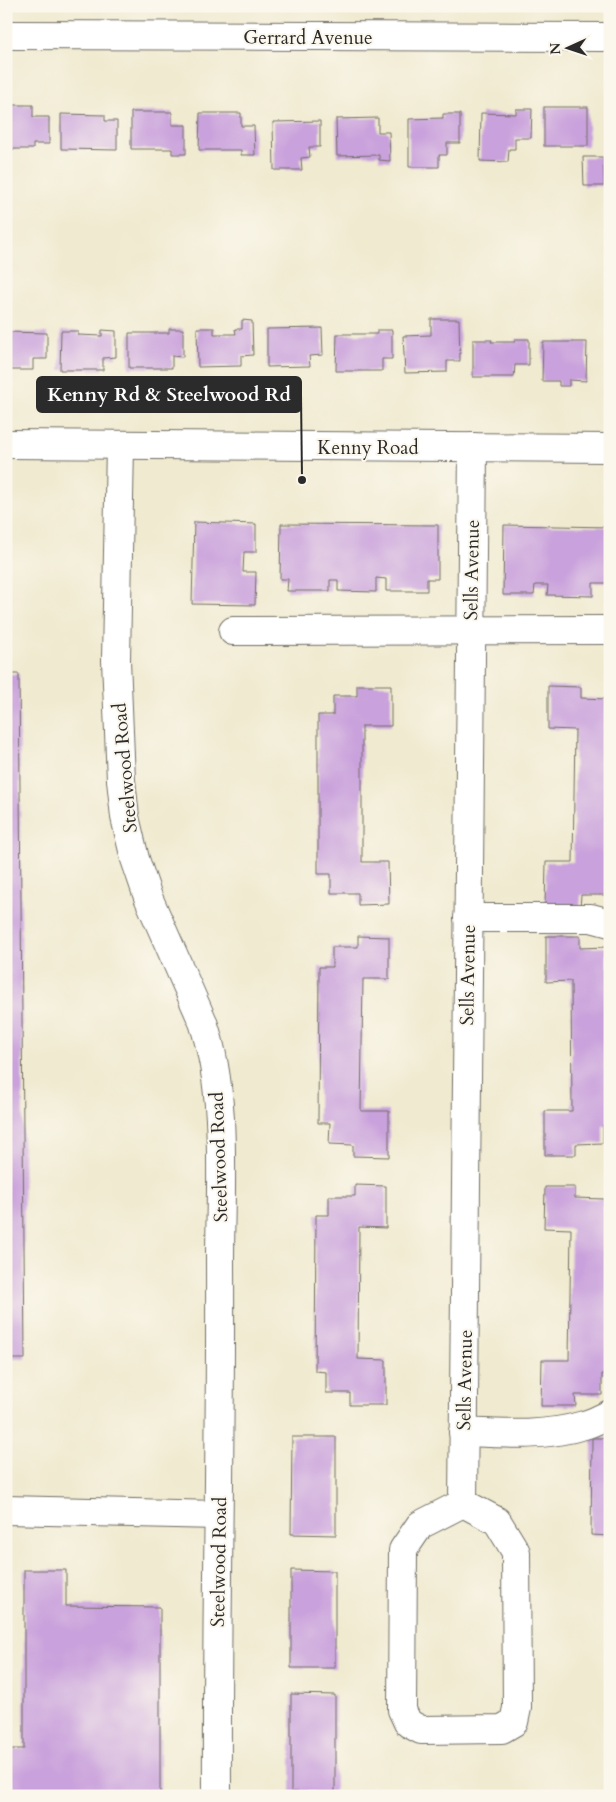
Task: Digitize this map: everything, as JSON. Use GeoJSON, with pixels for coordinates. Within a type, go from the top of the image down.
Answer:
{"type":"FeatureCollection","features":[{"type":"Feature","properties":{"kind":"street","name":"Gerrard Avenue"},"geometry":{"type":"LineString","coordinates":[[6,35],[610,37]]}},
{"type":"Feature","properties":{"kind":"street","name":"Kenny Road"},"geometry":{"type":"LineString","coordinates":[[6,444],[610,448]]}},
{"type":"Feature","properties":{"kind":"street","name":"Steelwood Road"},"geometry":{"type":"LineString","coordinates":[[120,445],[116,660],[121,780],[125,817],[134,859],[148,897],[209,1039],[220,1105],[221,1350],[218,1515],[217,1796]]}},
{"type":"Feature","properties":{"kind":"street","name":"Sells Avenue"},"geometry":{"type":"LineString","coordinates":[[462,1502],[473,447]]}},
{"type":"Feature","properties":{"kind":"street"},"geometry":{"type":"LineString","coordinates":[[233,631],[470,632],[610,630]]}},
{"type":"Feature","properties":{"kind":"street"},"geometry":{"type":"LineString","coordinates":[[468,918],[591,918],[610,924]]}},
{"type":"Feature","properties":{"kind":"street"},"geometry":{"type":"LineString","coordinates":[[463,1432],[521,1434],[566,1430],[586,1425],[610,1414]]}},
{"type":"Feature","properties":{"kind":"street"},"geometry":{"type":"LineString","coordinates":[[462,1502],[496,1521],[516,1552],[517,1708],[514,1722],[502,1730],[421,1730],[408,1723],[402,1710],[403,1550],[420,1525],[462,1502]]}},
{"type":"Feature","properties":{"kind":"street"},"geometry":{"type":"LineString","coordinates":[[6,1510],[218,1515]]}},
{"type":"Feature","properties":{"kind":"building"},"geometry":{"type":"Polygon","coordinates":[[[6,105],[33,105],[33,117],[49,117],[49,144],[33,144],[33,149],[6,149],[6,105]]]}},
{"type":"Feature","properties":{"kind":"building"},"geometry":{"type":"Polygon","coordinates":[[[544,107],[588,107],[588,146],[544,146],[544,107]]]}},
{"type":"Feature","properties":{"kind":"building"},"geometry":{"type":"Polygon","coordinates":[[[516,109],[532,109],[531,138],[515,138],[515,149],[509,149],[508,162],[480,161],[481,113],[516,114],[516,109]]]}},
{"type":"Feature","properties":{"kind":"building"},"geometry":{"type":"Polygon","coordinates":[[[131,112],[172,112],[172,125],[186,125],[186,154],[172,154],[172,149],[131,149],[131,112]]]}},
{"type":"Feature","properties":{"kind":"building"},"geometry":{"type":"Polygon","coordinates":[[[200,113],[241,113],[241,126],[254,126],[255,155],[241,155],[241,150],[199,150],[200,113]]]}},
{"type":"Feature","properties":{"kind":"building"},"geometry":{"type":"Polygon","coordinates":[[[61,114],[105,115],[105,121],[117,121],[117,150],[61,149],[61,114]]]}},
{"type":"Feature","properties":{"kind":"building"},"geometry":{"type":"Polygon","coordinates":[[[443,114],[460,114],[460,143],[447,143],[447,155],[439,155],[439,167],[409,167],[409,119],[443,118],[443,114]]]}},
{"type":"Feature","properties":{"kind":"building"},"geometry":{"type":"Polygon","coordinates":[[[378,118],[378,132],[389,132],[390,161],[379,160],[379,155],[337,156],[336,119],[378,118]]]}},
{"type":"Feature","properties":{"kind":"building"},"geometry":{"type":"Polygon","coordinates":[[[320,121],[320,147],[309,147],[310,157],[301,158],[302,170],[274,170],[273,122],[320,121]]]}},
{"type":"Feature","properties":{"kind":"building"},"geometry":{"type":"Polygon","coordinates":[[[583,157],[603,157],[604,186],[584,186],[583,157]]]}},
{"type":"Feature","properties":{"kind":"building"},"geometry":{"type":"Polygon","coordinates":[[[431,319],[459,319],[460,361],[447,361],[447,372],[405,373],[403,336],[431,335],[431,319]]]}},
{"type":"Feature","properties":{"kind":"building"},"geometry":{"type":"Polygon","coordinates":[[[242,320],[252,321],[253,355],[241,356],[241,366],[198,367],[197,328],[214,328],[214,334],[236,334],[235,329],[242,329],[242,320]]]}},
{"type":"Feature","properties":{"kind":"building"},"geometry":{"type":"Polygon","coordinates":[[[322,328],[323,355],[309,356],[310,366],[267,367],[267,329],[322,328]]]}},
{"type":"Feature","properties":{"kind":"building"},"geometry":{"type":"Polygon","coordinates":[[[169,329],[183,329],[183,357],[172,356],[172,368],[129,368],[129,333],[169,333],[169,329]]]}},
{"type":"Feature","properties":{"kind":"building"},"geometry":{"type":"Polygon","coordinates":[[[102,330],[116,331],[116,357],[103,358],[103,370],[60,370],[61,331],[78,331],[78,335],[102,336],[102,330]]]}},
{"type":"Feature","properties":{"kind":"building"},"geometry":{"type":"Polygon","coordinates":[[[377,330],[392,330],[392,359],[382,359],[382,371],[336,371],[337,334],[377,334],[377,330]]]}},
{"type":"Feature","properties":{"kind":"building"},"geometry":{"type":"Polygon","coordinates":[[[6,332],[47,333],[47,359],[33,359],[33,370],[6,370],[6,332]]]}},
{"type":"Feature","properties":{"kind":"building"},"geometry":{"type":"Polygon","coordinates":[[[515,339],[529,339],[529,365],[515,365],[514,377],[473,377],[473,340],[515,342],[515,339]]]}},
{"type":"Feature","properties":{"kind":"building"},"geometry":{"type":"Polygon","coordinates":[[[543,342],[587,342],[586,381],[569,380],[569,386],[559,386],[559,381],[542,381],[543,342]]]}},
{"type":"Feature","properties":{"kind":"building"},"geometry":{"type":"Polygon","coordinates":[[[194,522],[256,524],[256,552],[244,552],[243,572],[256,572],[255,605],[192,604],[194,522]]]}},
{"type":"Feature","properties":{"kind":"building"},"geometry":{"type":"Polygon","coordinates":[[[281,524],[438,525],[438,579],[427,579],[427,591],[386,591],[386,579],[376,578],[376,592],[338,591],[338,580],[330,580],[330,591],[287,591],[288,579],[280,579],[281,524]]]}},
{"type":"Feature","properties":{"kind":"building"},"geometry":{"type":"Polygon","coordinates":[[[504,525],[610,527],[610,595],[607,595],[607,583],[593,583],[593,596],[547,595],[548,585],[535,585],[534,595],[503,595],[504,525]]]}},
{"type":"Feature","properties":{"kind":"building"},"geometry":{"type":"Polygon","coordinates":[[[6,674],[19,674],[25,1359],[6,1359],[6,674]]]}},
{"type":"Feature","properties":{"kind":"building"},"geometry":{"type":"Polygon","coordinates":[[[357,685],[391,685],[391,726],[362,726],[362,862],[388,862],[389,904],[358,905],[358,893],[331,893],[331,874],[318,874],[318,715],[333,715],[333,696],[357,696],[357,685]]]}},
{"type":"Feature","properties":{"kind":"building"},"geometry":{"type":"Polygon","coordinates":[[[548,686],[581,687],[581,698],[607,699],[607,717],[610,717],[610,875],[606,875],[606,895],[581,895],[580,908],[545,907],[546,862],[573,862],[575,730],[548,729],[548,686]]]}},
{"type":"Feature","properties":{"kind":"building"},"geometry":{"type":"Polygon","coordinates":[[[358,936],[389,937],[389,979],[363,979],[361,1111],[389,1111],[389,1157],[353,1156],[353,1145],[329,1144],[330,1123],[318,1123],[319,967],[332,967],[332,947],[358,947],[358,936]]]}},
{"type":"Feature","properties":{"kind":"building"},"geometry":{"type":"Polygon","coordinates":[[[546,936],[580,936],[580,948],[607,947],[607,967],[610,967],[610,1125],[603,1125],[603,1143],[576,1144],[576,1155],[545,1155],[545,1111],[572,1111],[571,981],[546,982],[546,936]]]}},
{"type":"Feature","properties":{"kind":"building"},"geometry":{"type":"Polygon","coordinates":[[[355,1185],[386,1186],[386,1228],[359,1227],[358,1359],[386,1360],[386,1405],[350,1405],[350,1393],[326,1393],[326,1372],[315,1371],[316,1215],[329,1215],[329,1196],[355,1196],[355,1185]]]}},
{"type":"Feature","properties":{"kind":"building"},"geometry":{"type":"Polygon","coordinates":[[[545,1187],[575,1187],[575,1198],[604,1199],[604,1216],[610,1217],[610,1374],[602,1374],[602,1395],[575,1395],[576,1406],[541,1406],[542,1360],[569,1360],[571,1229],[544,1228],[545,1187]]]}},
{"type":"Feature","properties":{"kind":"building"},"geometry":{"type":"Polygon","coordinates":[[[292,1437],[336,1437],[336,1535],[291,1534],[292,1437]]]}},
{"type":"Feature","properties":{"kind":"building"},"geometry":{"type":"Polygon","coordinates":[[[592,1438],[610,1438],[610,1536],[591,1535],[592,1438]]]}},
{"type":"Feature","properties":{"kind":"building"},"geometry":{"type":"Polygon","coordinates":[[[24,1570],[66,1570],[66,1606],[160,1607],[160,1796],[6,1796],[6,1749],[24,1749],[24,1570]]]}},
{"type":"Feature","properties":{"kind":"building"},"geometry":{"type":"Polygon","coordinates":[[[291,1570],[335,1571],[335,1668],[291,1668],[291,1570]]]}},
{"type":"Feature","properties":{"kind":"building"},"geometry":{"type":"Polygon","coordinates":[[[291,1694],[335,1695],[335,1792],[291,1792],[291,1694]]]}},
{"type":"Feature","properties":{"kind":"place","name":"Kenny Rd & Steelwood Rd"},"geometry":{"type":"Point","coordinates":[302,480]}}]}
